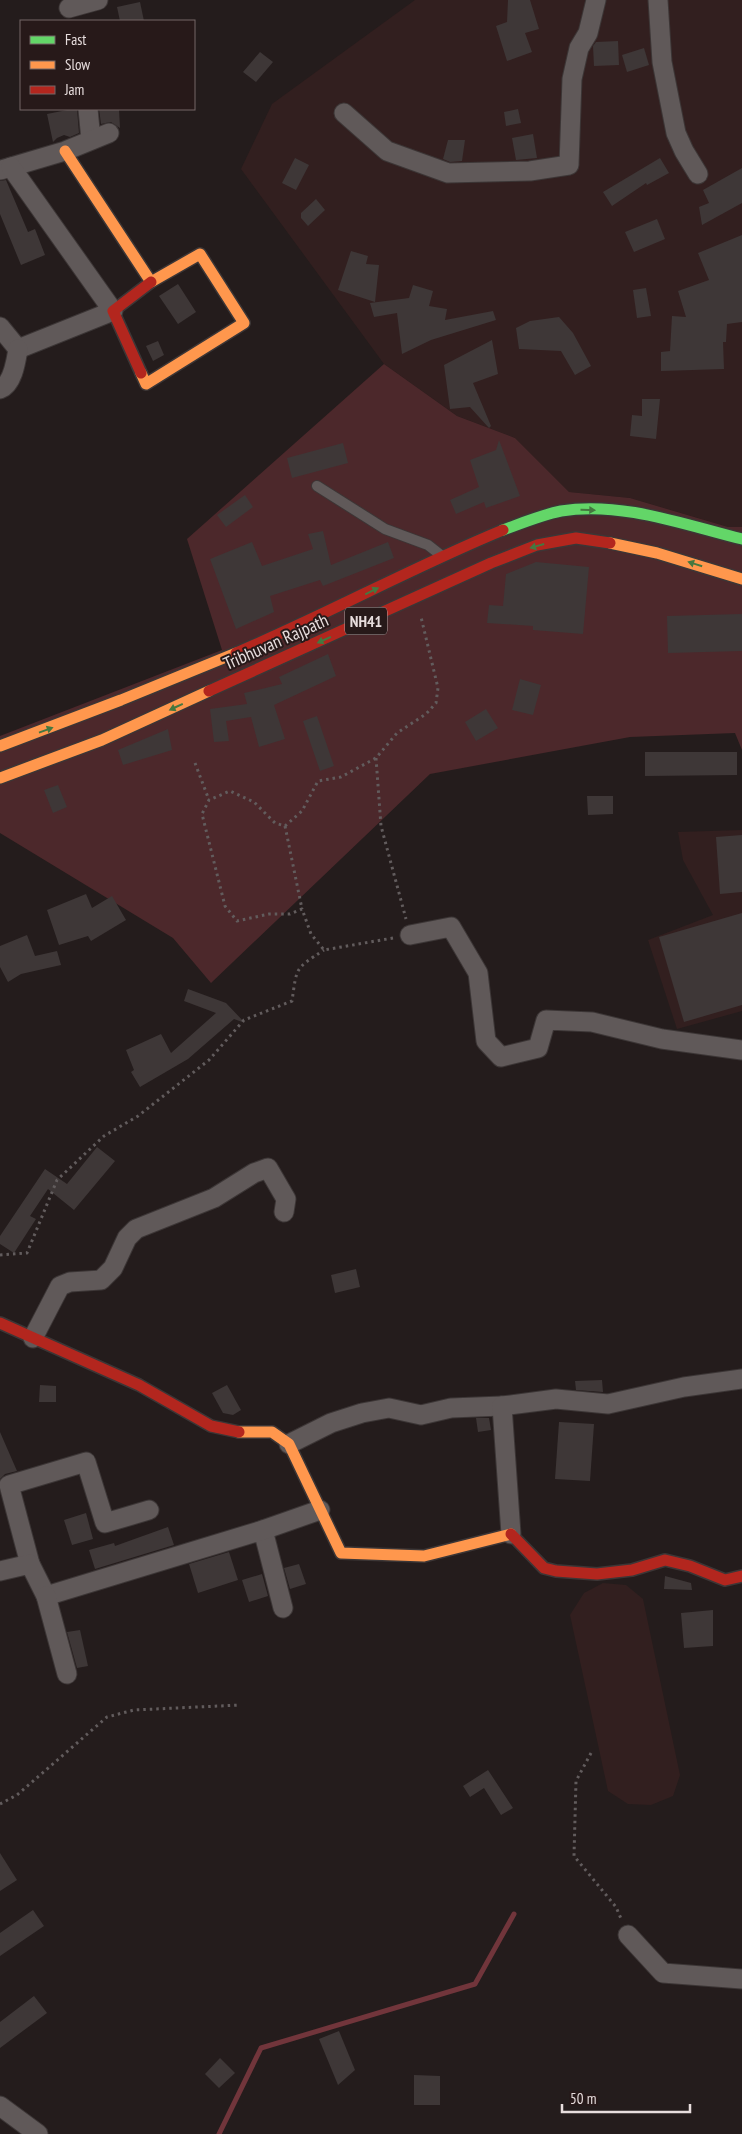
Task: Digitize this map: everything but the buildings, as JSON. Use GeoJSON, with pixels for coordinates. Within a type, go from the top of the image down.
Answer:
{"type":"FeatureCollection","features":[{"type":"Feature","properties":{"kind":"main road"},"geometry":{"type":"LineString","coordinates":[[65,151],[151,282]]}},
{"type":"Feature","properties":{"kind":"main road"},"geometry":{"type":"LineString","coordinates":[[200,254],[244,323],[146,384],[113,311],[151,282],[200,254]]}},
{"type":"Feature","properties":{"kind":"main road","name":"Tribhuvan Rajpath"},"geometry":{"type":"LineString","coordinates":[[0,778],[102,740],[417,598],[478,541],[532,519],[569,510],[612,511],[652,516],[742,539]]}},
{"type":"Feature","properties":{"kind":"main road","name":"Tribhuvan Rajpath"},"geometry":{"type":"LineString","coordinates":[[0,746],[83,716],[312,620],[448,569],[537,545],[576,538],[612,543],[657,553],[742,578]]}},
{"type":"Feature","properties":{"kind":"main road"},"geometry":{"type":"LineString","coordinates":[[0,1323],[139,1384],[211,1426],[240,1432],[272,1432],[289,1444],[341,1553],[424,1556],[511,1534],[544,1568],[556,1571],[597,1574],[632,1570],[665,1560],[690,1566],[725,1580],[742,1576]]}},
{"type":"Feature","properties":{"kind":"street"},"geometry":{"type":"LineString","coordinates":[[69,10],[98,0]]}},
{"type":"Feature","properties":{"kind":"street"},"geometry":{"type":"LineString","coordinates":[[582,0],[588,33]]}},
{"type":"Feature","properties":{"kind":"street"},"geometry":{"type":"LineString","coordinates":[[344,113],[387,151],[448,173],[530,171],[569,165],[572,80],[579,48],[588,33],[596,0]]}},
{"type":"Feature","properties":{"kind":"street"},"geometry":{"type":"LineString","coordinates":[[658,0],[662,62],[676,133],[698,174]]}},
{"type":"Feature","properties":{"kind":"street"},"geometry":{"type":"LineString","coordinates":[[88,110],[91,140]]}},
{"type":"Feature","properties":{"kind":"street"},"geometry":{"type":"LineString","coordinates":[[18,349],[113,311],[5,168],[65,151],[109,133]]}},
{"type":"Feature","properties":{"kind":"street"},"geometry":{"type":"LineString","coordinates":[[0,327],[18,349],[15,366],[4,387],[0,389]]}},
{"type":"Feature","properties":{"kind":"street"},"geometry":{"type":"LineString","coordinates":[[410,935],[451,928],[478,974],[486,1041],[501,1057],[538,1048],[546,1020],[592,1022],[662,1039],[742,1050]]}},
{"type":"Feature","properties":{"kind":"street"},"geometry":{"type":"LineString","coordinates":[[33,1338],[60,1286],[70,1282],[100,1280],[113,1268],[127,1238],[136,1229],[214,1198],[254,1173],[268,1168],[286,1198],[284,1212]]}},
{"type":"Feature","properties":{"kind":"street"},"geometry":{"type":"LineString","coordinates":[[289,1444],[331,1423],[362,1413],[389,1408],[420,1414],[451,1408],[502,1406],[556,1399],[608,1404],[684,1387],[742,1379]]}},
{"type":"Feature","properties":{"kind":"street"},"geometry":{"type":"LineString","coordinates":[[502,1406],[511,1534]]}},
{"type":"Feature","properties":{"kind":"street"},"geometry":{"type":"LineString","coordinates":[[67,1674],[46,1596],[30,1564],[9,1485],[86,1462],[105,1523],[149,1510]]}},
{"type":"Feature","properties":{"kind":"street"},"geometry":{"type":"LineString","coordinates":[[46,1596],[263,1530],[320,1510]]}},
{"type":"Feature","properties":{"kind":"street"},"geometry":{"type":"LineString","coordinates":[[263,1530],[283,1608]]}},
{"type":"Feature","properties":{"kind":"street"},"geometry":{"type":"LineString","coordinates":[[0,1571],[30,1564]]}},
{"type":"Feature","properties":{"kind":"street"},"geometry":{"type":"LineString","coordinates":[[628,1935],[663,1973],[742,1979]]}},
{"type":"Feature","properties":{"kind":"street"},"geometry":{"type":"LineString","coordinates":[[0,2106],[38,2134]]}},
{"type":"Feature","properties":{"kind":"lane"},"geometry":{"type":"LineString","coordinates":[[317,486],[385,529],[428,545],[448,569]]}},
{"type":"Feature","properties":{"kind":"path"},"geometry":{"type":"LineString","coordinates":[[285,826],[302,811],[318,781],[341,777],[376,758],[397,733],[426,714],[436,703],[438,688],[417,598]]}},
{"type":"Feature","properties":{"kind":"path"},"geometry":{"type":"LineString","coordinates":[[0,1255],[27,1253],[57,1180],[104,1136],[138,1116],[209,1060],[244,1020],[292,1001],[296,971],[304,963],[324,950],[410,935],[381,826],[376,758]]}},
{"type":"Feature","properties":{"kind":"path"},"geometry":{"type":"LineString","coordinates":[[195,764],[209,800]]}},
{"type":"Feature","properties":{"kind":"path"},"geometry":{"type":"LineString","coordinates":[[285,826],[275,823],[254,802],[230,791],[209,800],[202,814],[225,906],[237,921],[270,914],[290,914],[302,909]]}},
{"type":"Feature","properties":{"kind":"path"},"geometry":{"type":"LineString","coordinates":[[285,826],[302,909],[311,934],[324,950]]}},
{"type":"Feature","properties":{"kind":"path"},"geometry":{"type":"LineString","coordinates":[[0,1804],[17,1795],[107,1717],[134,1710],[240,1705]]}},
{"type":"Feature","properties":{"kind":"path"},"geometry":{"type":"LineString","coordinates":[[591,1753],[576,1781],[574,1856],[616,1907],[628,1935]]}},
{"type":"Feature","properties":{"kind":"shaded area"},"geometry":{"type":"Polygon","coordinates":[[[415,0],[742,0],[742,527],[728,527],[630,498],[569,492],[515,438],[457,416],[384,364],[241,169],[272,104],[415,0]]]}},
{"type":"Feature","properties":{"kind":"shaded area"},"geometry":{"type":"Polygon","coordinates":[[[384,364],[457,416],[515,438],[569,492],[630,498],[728,527],[742,527],[742,750],[735,733],[630,737],[430,774],[211,983],[173,938],[0,833],[0,736],[222,650],[187,539],[384,364]]]}},
{"type":"Feature","properties":{"kind":"shaded area"},"geometry":{"type":"Polygon","coordinates":[[[742,830],[742,1011],[677,1029],[648,940],[713,915],[683,860],[678,832],[742,830]]]}},
{"type":"Feature","properties":{"kind":"shaded area"},"geometry":{"type":"Polygon","coordinates":[[[603,1583],[626,1585],[643,1599],[680,1775],[673,1796],[651,1805],[628,1804],[608,1791],[570,1615],[584,1593],[603,1583]]]}},
{"type":"Feature","properties":{"kind":"waterway"},"geometry":{"type":"LineString","coordinates":[[219,2134],[261,2048],[475,1984],[514,1914]]}},
{"type":"Feature","properties":{"kind":"traffic: fast"},"geometry":{"type":"LineString","coordinates":[[503,530],[561,511],[607,509],[676,521],[742,539]]}},
{"type":"Feature","properties":{"kind":"traffic: slow"},"geometry":{"type":"LineString","coordinates":[[65,151],[151,282],[200,254],[244,323],[146,384],[141,373]]}},
{"type":"Feature","properties":{"kind":"traffic: slow"},"geometry":{"type":"LineString","coordinates":[[610,543],[657,553],[742,579]]}},
{"type":"Feature","properties":{"kind":"traffic: slow"},"geometry":{"type":"LineString","coordinates":[[0,746],[121,700],[236,653]]}},
{"type":"Feature","properties":{"kind":"traffic: slow"},"geometry":{"type":"LineString","coordinates":[[0,778],[102,740],[209,691]]}},
{"type":"Feature","properties":{"kind":"traffic: slow"},"geometry":{"type":"LineString","coordinates":[[239,1432],[272,1432],[289,1444],[341,1553],[424,1556],[511,1534]]}},
{"type":"Feature","properties":{"kind":"traffic: jam"},"geometry":{"type":"LineString","coordinates":[[141,373],[113,311],[151,282]]}},
{"type":"Feature","properties":{"kind":"traffic: jam"},"geometry":{"type":"LineString","coordinates":[[236,653],[436,559],[503,530]]}},
{"type":"Feature","properties":{"kind":"traffic: jam"},"geometry":{"type":"LineString","coordinates":[[209,691],[491,563],[537,545],[576,538],[610,543]]}},
{"type":"Feature","properties":{"kind":"traffic: jam"},"geometry":{"type":"LineString","coordinates":[[0,1323],[139,1385],[211,1426],[239,1432]]}},
{"type":"Feature","properties":{"kind":"traffic: jam"},"geometry":{"type":"LineString","coordinates":[[511,1534],[544,1568],[556,1571],[597,1574],[632,1570],[665,1560],[690,1566],[725,1580],[742,1576]]}}]}
